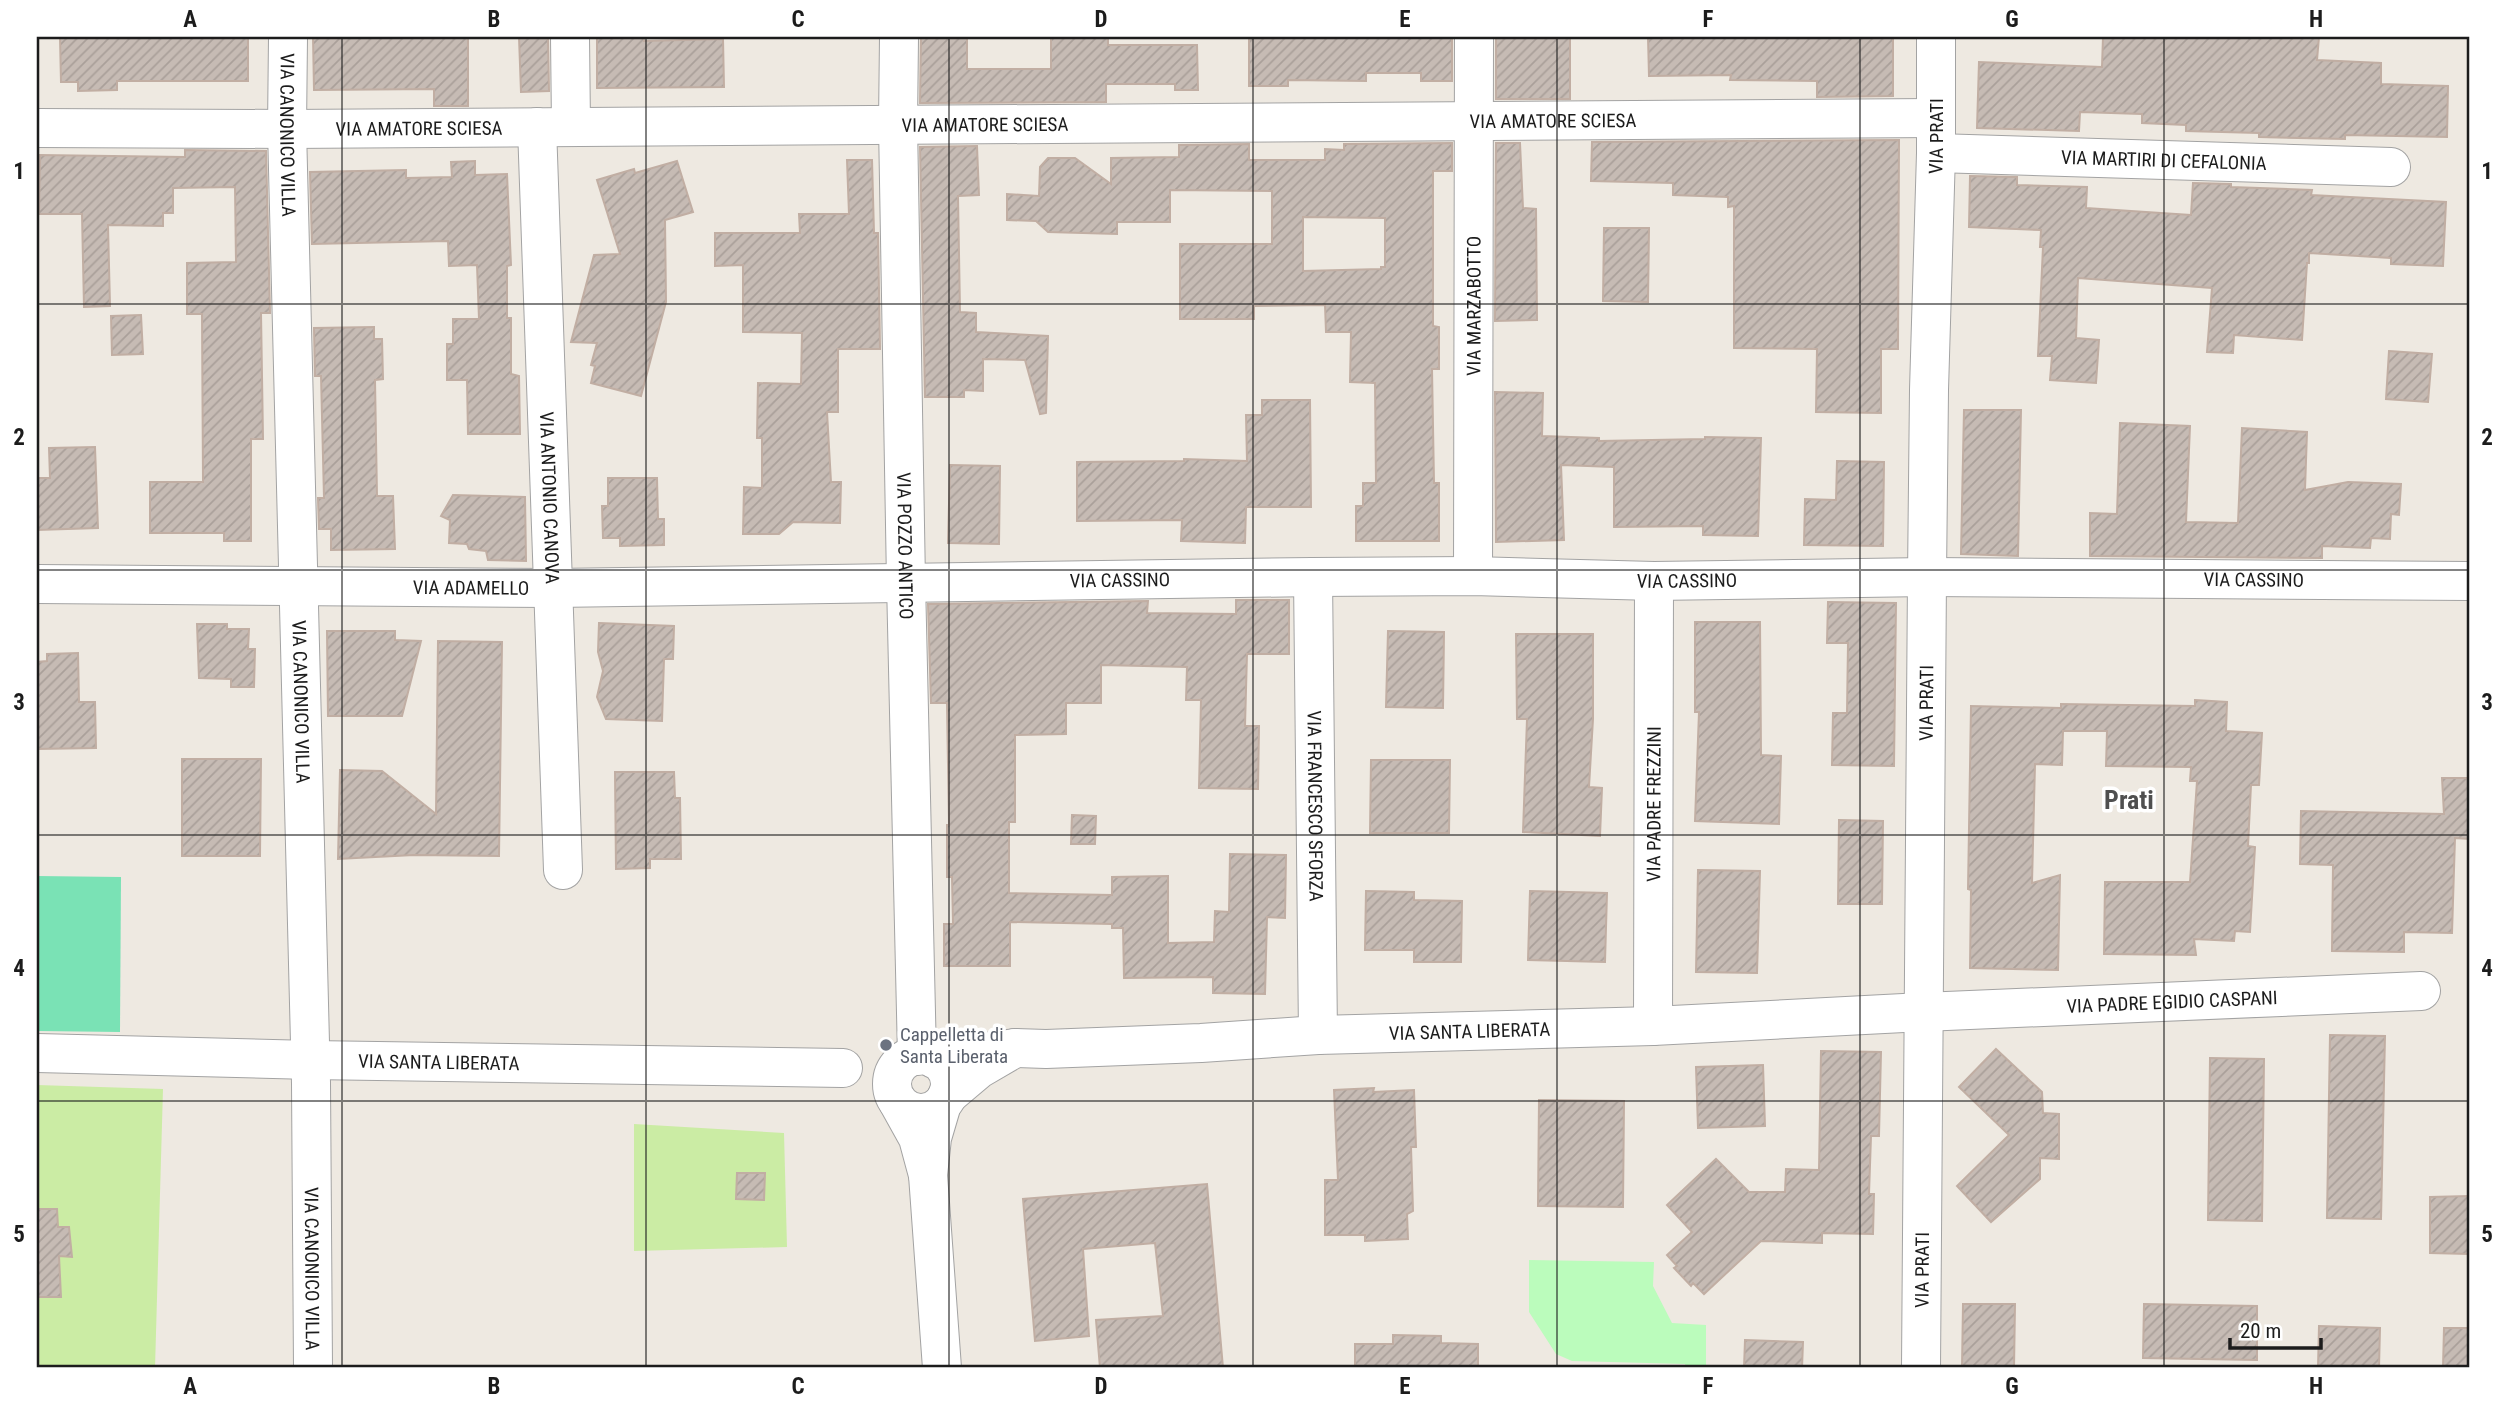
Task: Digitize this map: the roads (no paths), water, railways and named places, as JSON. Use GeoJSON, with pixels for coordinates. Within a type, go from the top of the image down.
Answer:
{"type":"FeatureCollection","features":[{"type":"Feature","properties":{"kind":"street","name":"VIA CANONICO VILLA"},"geometry":{"type":"LineString","coordinates":[[288,37],[287,129],[311,1060],[313,1368]]}},
{"type":"Feature","properties":{"kind":"street","name":"VIA ANTONIO CANOVA"},"geometry":{"type":"LineString","coordinates":[[563,870],[554,588],[554,127],[570,37]]}},
{"type":"Feature","properties":{"kind":"street","name":"VIA POZZO ANTICO"},"geometry":{"type":"LineString","coordinates":[[899,37],[910,1075]]}},
{"type":"Feature","properties":{"kind":"street","name":"VIA MARZABOTTO"},"geometry":{"type":"LineString","coordinates":[[1473,576],[1474,37]]}},
{"type":"Feature","properties":{"kind":"street","name":"VIA PRATI"},"geometry":{"type":"LineString","coordinates":[[1922,1368],[1927,577],[1936,37]]}},
{"type":"Feature","properties":{"kind":"street","name":"VIA AMATORE SCIESA"},"geometry":{"type":"LineString","coordinates":[[37,128],[287,129],[1475,119],[1936,135]]}},
{"type":"Feature","properties":{"kind":"street","name":"VIA MARTIRI DI CEFALONIA"},"geometry":{"type":"LineString","coordinates":[[1936,135],[2391,167]]}},
{"type":"Feature","properties":{"kind":"street","name":"VIA CASSINO"},"geometry":{"type":"LineString","coordinates":[[906,582],[1313,576],[1473,576],[1654,581],[1927,577],[2469,582]]}},
{"type":"Feature","properties":{"kind":"street","name":"VIA FRANCESCO SFORZA"},"geometry":{"type":"LineString","coordinates":[[1313,576],[1318,1035]]}},
{"type":"Feature","properties":{"kind":"street","name":"VIA PADRE FREZZINI"},"geometry":{"type":"LineString","coordinates":[[1653,1026],[1654,581]]}},
{"type":"Feature","properties":{"kind":"street","name":"VIA ADAMELLO"},"geometry":{"type":"LineString","coordinates":[[37,584],[554,588],[906,582]]}},
{"type":"Feature","properties":{"kind":"street","name":"VIA PADRE EGIDIO CASPANI"},"geometry":{"type":"LineString","coordinates":[[1923,1012],[2421,991]]}},
{"type":"Feature","properties":{"kind":"street","name":"VIA SANTA LIBERATA"},"geometry":{"type":"LineString","coordinates":[[37,1053],[843,1068],[910,1075],[1015,1048],[1175,1044],[1318,1035],[1653,1026],[1923,1012]]}},
{"type":"Feature","properties":{"kind":"street"},"geometry":{"type":"LineString","coordinates":[[944,1100],[979,1069],[1015,1048]]}},
{"type":"Feature","properties":{"kind":"street"},"geometry":{"type":"LineString","coordinates":[[928,1175],[918,1138],[910,1075],[945,1068],[949,1077],[932,1138],[928,1175],[942,1368]]}},
{"type":"Feature","properties":{"kind":"place","name":"Cappelletta di Santa Liberata"},"geometry":{"type":"Point","coordinates":[886,1045]}},
{"type":"Feature","properties":{"kind":"district","name":"Prati"},"geometry":{"type":"Point","coordinates":[2129,800]}}]}
